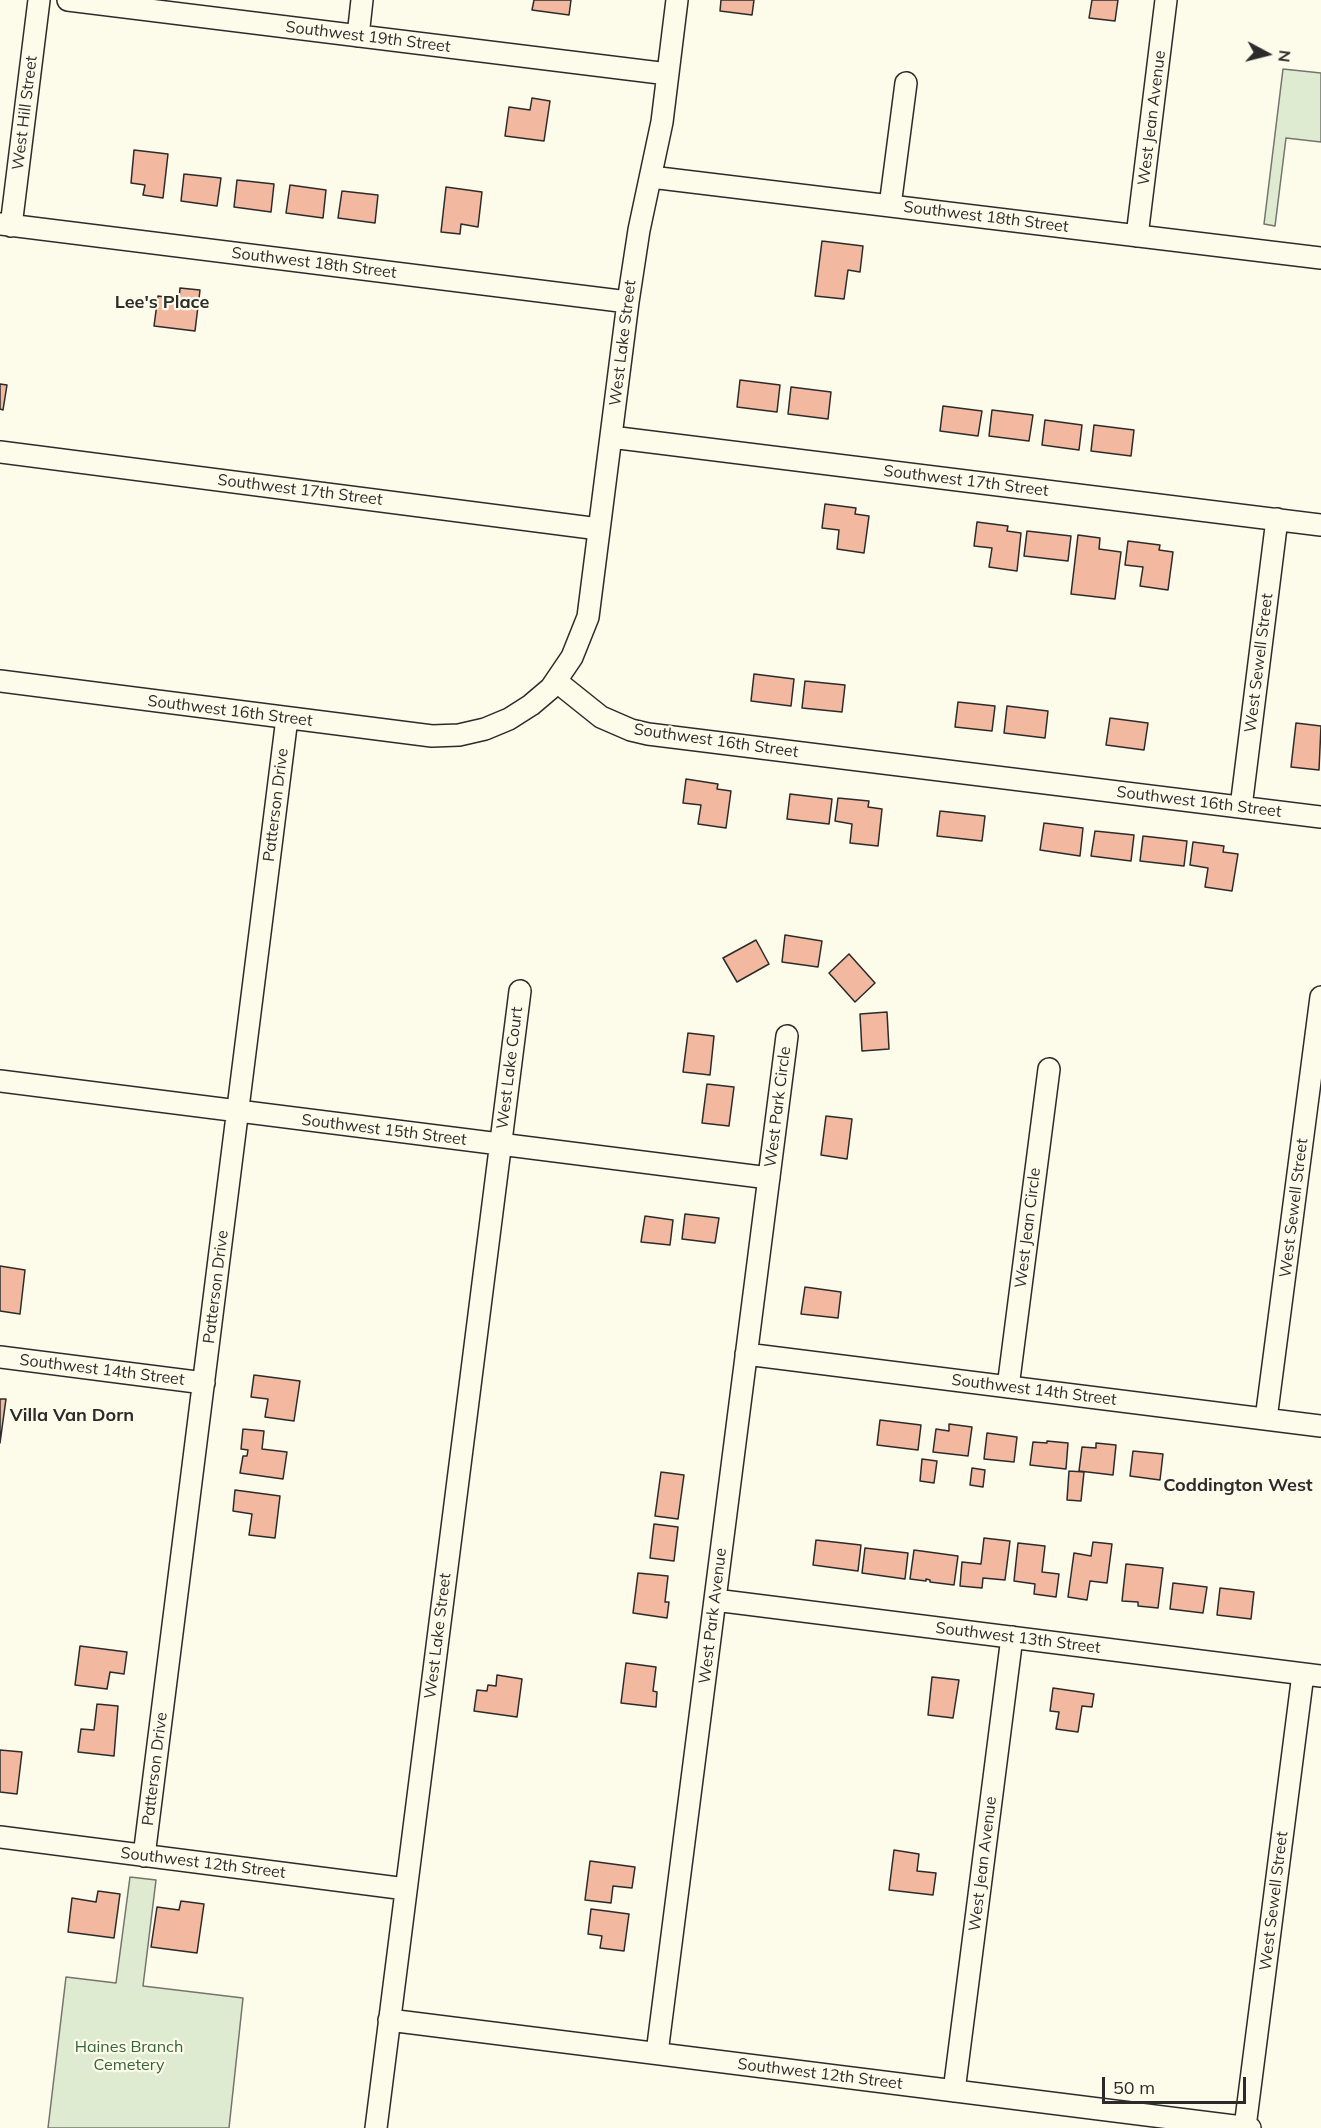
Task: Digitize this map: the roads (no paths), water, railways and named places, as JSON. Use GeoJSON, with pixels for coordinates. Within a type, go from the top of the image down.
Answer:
{"type":"FeatureCollection","features":[{"type":"Feature","properties":{"kind":"street","name":"West Hill Street"},"geometry":{"type":"LineString","coordinates":[[5,225],[39,0]]}},
{"type":"Feature","properties":{"kind":"street","name":"Southwest 19th Street"},"geometry":{"type":"LineString","coordinates":[[68,0],[668,74]]}},
{"type":"Feature","properties":{"kind":"street"},"geometry":{"type":"LineString","coordinates":[[358,36],[362,0]]}},
{"type":"Feature","properties":{"kind":"street","name":"West Lake Street"},"geometry":{"type":"LineString","coordinates":[[556,681],[572,657],[588,616],[628,302],[639,230],[662,123],[677,0]]}},
{"type":"Feature","properties":{"kind":"street","name":"West Jean Avenue"},"geometry":{"type":"LineString","coordinates":[[1137,236],[1166,0]]}},
{"type":"Feature","properties":{"kind":"street"},"geometry":{"type":"LineString","coordinates":[[890,206],[906,83]]}},
{"type":"Feature","properties":{"kind":"street","name":"Southwest 18th Street"},"geometry":{"type":"LineString","coordinates":[[651,177],[1321,258]]}},
{"type":"Feature","properties":{"kind":"street","name":"Southwest 18th Street"},"geometry":{"type":"LineString","coordinates":[[5,225],[628,302]]}},
{"type":"Feature","properties":{"kind":"street","name":"Southwest 17th Street"},"geometry":{"type":"LineString","coordinates":[[611,437],[1321,525]]}},
{"type":"Feature","properties":{"kind":"street","name":"Southwest 17th Street"},"geometry":{"type":"LineString","coordinates":[[0,452],[599,529]]}},
{"type":"Feature","properties":{"kind":"street","name":"West Sewell Street"},"geometry":{"type":"LineString","coordinates":[[1241,807],[1277,519]]}},
{"type":"Feature","properties":{"kind":"street","name":"Southwest 16th Street"},"geometry":{"type":"LineString","coordinates":[[0,681],[432,736],[459,735],[484,729],[509,719],[531,705],[556,681],[601,717],[631,730],[648,734],[1321,818]]}},
{"type":"Feature","properties":{"kind":"street","name":"Patterson Drive"},"geometry":{"type":"LineString","coordinates":[[144,1856],[287,718]]}},
{"type":"Feature","properties":{"kind":"street","name":"West Lake Court"},"geometry":{"type":"LineString","coordinates":[[500,1144],[519,991]]}},
{"type":"Feature","properties":{"kind":"street","name":"West Sewell Street"},"geometry":{"type":"LineString","coordinates":[[1266,1419],[1321,997]]}},
{"type":"Feature","properties":{"kind":"street","name":"West Park Circle"},"geometry":{"type":"LineString","coordinates":[[769,1178],[787,1036]]}},
{"type":"Feature","properties":{"kind":"street","name":"West Jean Circle"},"geometry":{"type":"LineString","coordinates":[[1008,1387],[1049,1069]]}},
{"type":"Feature","properties":{"kind":"street","name":"Southwest 15th Street"},"geometry":{"type":"LineString","coordinates":[[0,1082],[769,1178]]}},
{"type":"Feature","properties":{"kind":"street","name":"West Lake Street"},"geometry":{"type":"LineString","coordinates":[[376,2128],[500,1144]]}},
{"type":"Feature","properties":{"kind":"street","name":"West Park Avenue"},"geometry":{"type":"LineString","coordinates":[[657,2053],[769,1178]]}},
{"type":"Feature","properties":{"kind":"street","name":"Southwest 14th Street"},"geometry":{"type":"LineString","coordinates":[[746,1354],[1321,1426]]}},
{"type":"Feature","properties":{"kind":"street","name":"Southwest 14th Street"},"geometry":{"type":"LineString","coordinates":[[0,1357],[204,1383]]}},
{"type":"Feature","properties":{"kind":"street","name":"Southwest 13th Street"},"geometry":{"type":"LineString","coordinates":[[715,1600],[1312,1675]]}},
{"type":"Feature","properties":{"kind":"street","name":"West Jean Avenue"},"geometry":{"type":"LineString","coordinates":[[954,2091],[1012,1637]]}},
{"type":"Feature","properties":{"kind":"street","name":"West Sewell Street"},"geometry":{"type":"LineString","coordinates":[[1245,2127],[1312,1675]]}},
{"type":"Feature","properties":{"kind":"street","name":"Southwest 12th Street"},"geometry":{"type":"LineString","coordinates":[[0,1837],[406,1889]]}},
{"type":"Feature","properties":{"kind":"street","name":"Southwest 12th Street"},"geometry":{"type":"LineString","coordinates":[[389,2020],[954,2091],[1095,2118],[1250,2128]]}},
{"type":"Feature","properties":{"kind":"district","name":"Lee's Place"},"geometry":{"type":"Point","coordinates":[162,303]}},
{"type":"Feature","properties":{"kind":"district","name":"Villa Van Dorn"},"geometry":{"type":"Point","coordinates":[72,1416]}},
{"type":"Feature","properties":{"kind":"district","name":"Coddington West"},"geometry":{"type":"Point","coordinates":[1238,1486]}},
{"type":"Feature","properties":{"kind":"park label","name":"Haines Branch Cemetery"},"geometry":{"type":"Point","coordinates":[129,2056]}}]}
